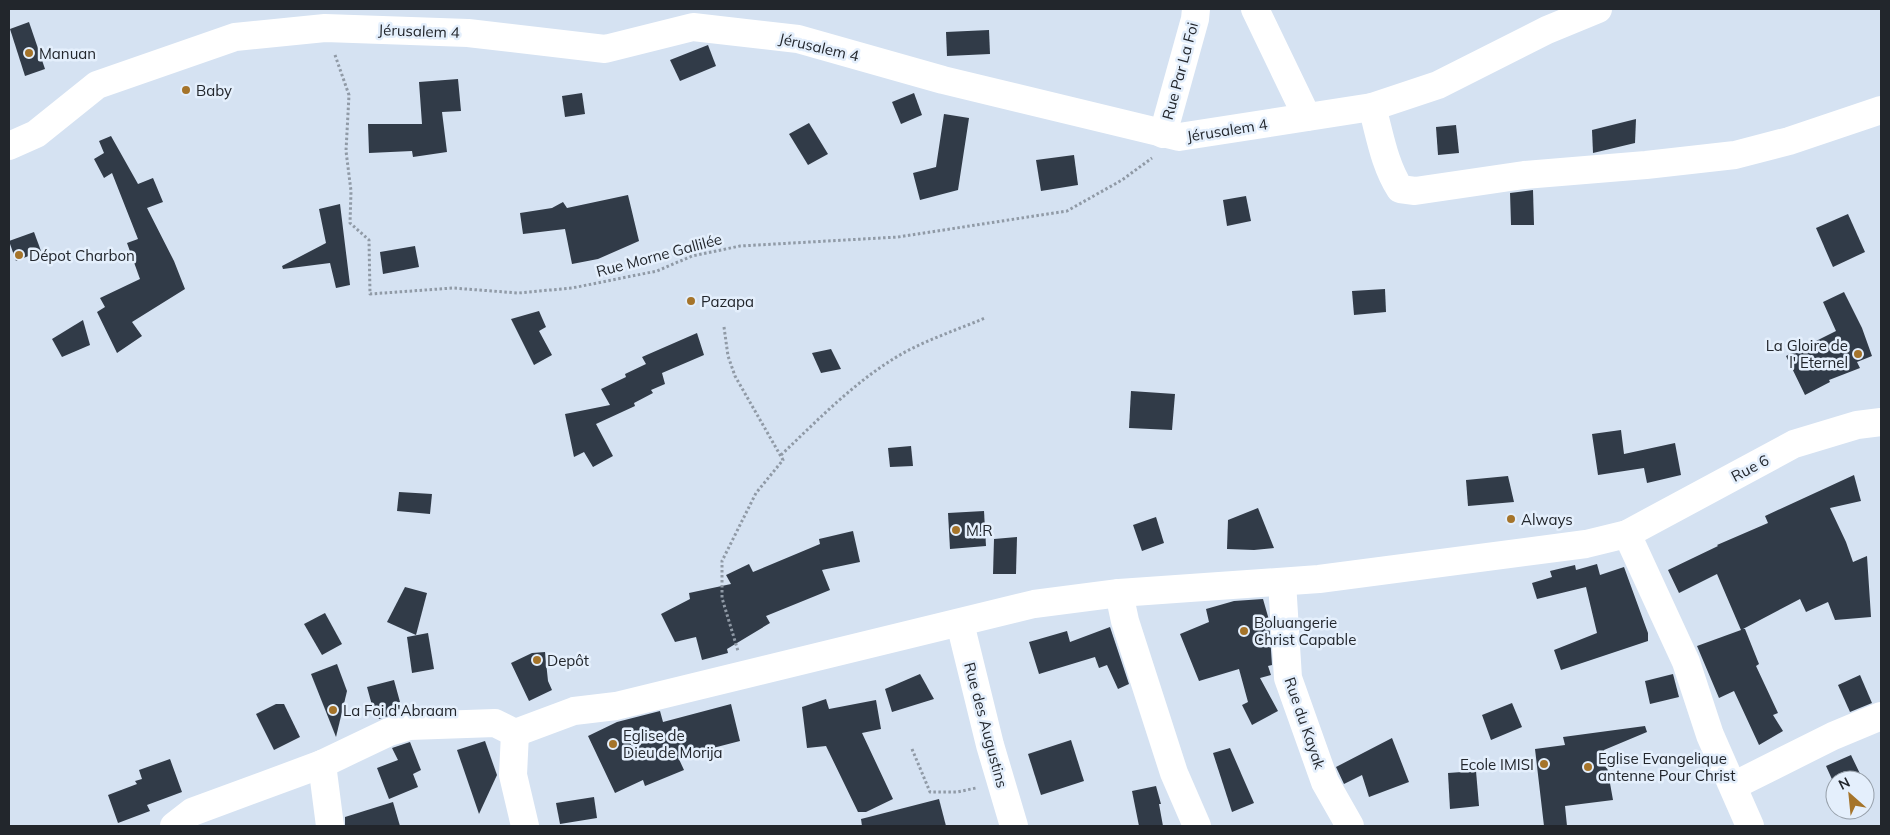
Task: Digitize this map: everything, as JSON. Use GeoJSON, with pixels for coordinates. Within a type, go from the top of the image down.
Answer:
{"type":"FeatureCollection","features":[{"type":"Feature","properties":{"kind":"street","name":"Rue Par La Foi"},"geometry":{"type":"LineString","coordinates":[[1171,136],[1196,9]]}},
{"type":"Feature","properties":{"kind":"street"},"geometry":{"type":"LineString","coordinates":[[1254,9],[1307,117]]}},
{"type":"Feature","properties":{"kind":"street","name":"Jérusalem 4"},"geometry":{"type":"LineString","coordinates":[[9,146],[36,134],[97,85],[235,37],[325,28],[468,32],[605,49],[694,28],[798,39],[942,80],[1171,136],[1372,107],[1438,85],[1546,30],[1598,9]]}},
{"type":"Feature","properties":{"kind":"street"},"geometry":{"type":"LineString","coordinates":[[1372,107],[1392,176],[1400,189],[1415,191],[1524,175],[1646,165],[1736,155],[1790,141],[1881,110]]}},
{"type":"Feature","properties":{"kind":"street","name":"Rue 6"},"geometry":{"type":"LineString","coordinates":[[515,733],[574,711],[616,706],[960,624],[1034,604],[1119,593],[1327,578],[1586,544],[1627,534],[1794,444],[1856,425],[1881,422]]}},
{"type":"Feature","properties":{"kind":"street"},"geometry":{"type":"LineString","coordinates":[[1627,534],[1686,662],[1710,736],[1750,826]]}},
{"type":"Feature","properties":{"kind":"street","name":"Rue du Kayak"},"geometry":{"type":"LineString","coordinates":[[1282,582],[1288,678],[1325,782],[1350,826]]}},
{"type":"Feature","properties":{"kind":"street"},"geometry":{"type":"LineString","coordinates":[[1119,593],[1174,773],[1197,826]]}},
{"type":"Feature","properties":{"kind":"street","name":"Rue des Augustins"},"geometry":{"type":"LineString","coordinates":[[960,624],[990,746],[1014,826]]}},
{"type":"Feature","properties":{"kind":"street"},"geometry":{"type":"LineString","coordinates":[[1733,786],[1833,736],[1881,716]]}},
{"type":"Feature","properties":{"kind":"street"},"geometry":{"type":"LineString","coordinates":[[174,826],[192,812],[322,764],[389,732],[409,726],[495,723],[515,733],[513,775],[525,826]]}},
{"type":"Feature","properties":{"kind":"street"},"geometry":{"type":"LineString","coordinates":[[322,764],[330,826]]}},
{"type":"Feature","properties":{"kind":"path","name":"Rue Morne Gallilée"},"geometry":{"type":"LineString","coordinates":[[325,28],[349,95],[346,151],[351,191],[350,223],[369,240],[370,294],[424,292],[452,288],[518,293],[572,288],[657,271],[692,256],[740,246],[898,237],[1067,211],[1122,180],[1171,136]]}},
{"type":"Feature","properties":{"kind":"path"},"geometry":{"type":"LineString","coordinates":[[781,455],[825,412],[885,364],[908,351],[985,318]]}},
{"type":"Feature","properties":{"kind":"path"},"geometry":{"type":"LineString","coordinates":[[724,327],[728,356],[735,376],[783,460],[756,493],[722,561],[722,598],[747,675]]}},
{"type":"Feature","properties":{"kind":"path"},"geometry":{"type":"LineString","coordinates":[[912,749],[930,792],[958,792],[1001,784]]}},
{"type":"Feature","properties":{"kind":"building"},"geometry":{"type":"Polygon","coordinates":[[[29,22],[45,69],[25,76],[10,29],[29,22]]]}},
{"type":"Feature","properties":{"kind":"building"},"geometry":{"type":"Polygon","coordinates":[[[989,30],[990,54],[947,56],[946,32],[989,30]]]}},
{"type":"Feature","properties":{"kind":"building"},"geometry":{"type":"Polygon","coordinates":[[[708,45],[716,66],[680,81],[670,60],[708,45]]]}},
{"type":"Feature","properties":{"kind":"building"},"geometry":{"type":"Polygon","coordinates":[[[458,79],[461,111],[442,112],[447,152],[413,157],[412,151],[369,153],[368,124],[422,124],[419,82],[458,79]]]}},
{"type":"Feature","properties":{"kind":"building"},"geometry":{"type":"Polygon","coordinates":[[[582,93],[585,114],[565,117],[562,96],[582,93]]]}},
{"type":"Feature","properties":{"kind":"building"},"geometry":{"type":"Polygon","coordinates":[[[914,93],[922,115],[901,124],[892,102],[914,93]]]}},
{"type":"Feature","properties":{"kind":"building"},"geometry":{"type":"Polygon","coordinates":[[[944,114],[969,118],[958,190],[920,200],[913,173],[936,167],[944,114]]]}},
{"type":"Feature","properties":{"kind":"building"},"geometry":{"type":"Polygon","coordinates":[[[1636,119],[1635,143],[1593,153],[1592,130],[1636,119]]]}},
{"type":"Feature","properties":{"kind":"building"},"geometry":{"type":"Polygon","coordinates":[[[809,123],[828,154],[808,165],[789,134],[809,123]]]}},
{"type":"Feature","properties":{"kind":"building"},"geometry":{"type":"Polygon","coordinates":[[[1456,125],[1459,153],[1438,155],[1436,127],[1456,125]]]}},
{"type":"Feature","properties":{"kind":"building"},"geometry":{"type":"Polygon","coordinates":[[[111,136],[138,184],[153,178],[163,202],[147,208],[174,261],[185,289],[132,322],[142,336],[117,353],[97,312],[105,307],[100,298],[140,279],[127,243],[138,239],[112,173],[104,178],[94,159],[104,153],[99,141],[111,136]]]}},
{"type":"Feature","properties":{"kind":"building"},"geometry":{"type":"Polygon","coordinates":[[[1074,155],[1078,185],[1041,191],[1036,160],[1074,155]]]}},
{"type":"Feature","properties":{"kind":"building"},"geometry":{"type":"Polygon","coordinates":[[[1533,190],[1534,225],[1511,225],[1510,193],[1533,190]]]}},
{"type":"Feature","properties":{"kind":"building"},"geometry":{"type":"Polygon","coordinates":[[[628,195],[639,241],[598,259],[572,264],[565,229],[523,234],[520,213],[552,208],[563,202],[567,208],[628,195]]]}},
{"type":"Feature","properties":{"kind":"building"},"geometry":{"type":"Polygon","coordinates":[[[1246,196],[1251,221],[1227,226],[1223,200],[1246,196]]]}},
{"type":"Feature","properties":{"kind":"building"},"geometry":{"type":"Polygon","coordinates":[[[340,204],[350,285],[336,288],[330,263],[283,269],[282,266],[326,243],[319,209],[340,204]]]}},
{"type":"Feature","properties":{"kind":"building"},"geometry":{"type":"Polygon","coordinates":[[[1848,214],[1865,252],[1833,267],[1816,228],[1848,214]]]}},
{"type":"Feature","properties":{"kind":"building"},"geometry":{"type":"Polygon","coordinates":[[[34,232],[41,251],[16,261],[9,241],[34,232]]]}},
{"type":"Feature","properties":{"kind":"building"},"geometry":{"type":"Polygon","coordinates":[[[415,246],[419,267],[383,274],[380,252],[415,246]]]}},
{"type":"Feature","properties":{"kind":"building"},"geometry":{"type":"Polygon","coordinates":[[[1385,289],[1386,312],[1354,315],[1352,291],[1385,289]]]}},
{"type":"Feature","properties":{"kind":"building"},"geometry":{"type":"Polygon","coordinates":[[[1844,292],[1862,328],[1872,356],[1857,362],[1860,368],[1829,380],[1830,382],[1805,395],[1786,356],[1836,331],[1823,302],[1844,292]]]}},
{"type":"Feature","properties":{"kind":"building"},"geometry":{"type":"Polygon","coordinates":[[[539,311],[546,327],[539,331],[552,355],[534,365],[511,319],[539,311]]]}},
{"type":"Feature","properties":{"kind":"building"},"geometry":{"type":"Polygon","coordinates":[[[83,320],[90,345],[62,357],[52,339],[83,320]]]}},
{"type":"Feature","properties":{"kind":"building"},"geometry":{"type":"Polygon","coordinates":[[[697,333],[704,355],[662,373],[665,384],[651,390],[653,393],[634,403],[635,406],[596,424],[613,456],[593,467],[584,452],[574,457],[565,414],[610,405],[601,389],[626,377],[625,374],[646,364],[642,357],[697,333]]]}},
{"type":"Feature","properties":{"kind":"building"},"geometry":{"type":"Polygon","coordinates":[[[831,349],[841,369],[821,373],[812,353],[831,349]]]}},
{"type":"Feature","properties":{"kind":"building"},"geometry":{"type":"Polygon","coordinates":[[[1131,391],[1175,394],[1172,430],[1129,428],[1131,391]]]}},
{"type":"Feature","properties":{"kind":"building"},"geometry":{"type":"Polygon","coordinates":[[[1621,430],[1624,454],[1675,443],[1681,475],[1647,483],[1644,468],[1598,475],[1592,434],[1621,430]]]}},
{"type":"Feature","properties":{"kind":"building"},"geometry":{"type":"Polygon","coordinates":[[[911,446],[913,466],[890,467],[888,448],[911,446]]]}},
{"type":"Feature","properties":{"kind":"building"},"geometry":{"type":"Polygon","coordinates":[[[1854,475],[1861,501],[1830,508],[1853,562],[1867,556],[1871,617],[1835,620],[1828,602],[1806,612],[1800,599],[1743,629],[1745,629],[1759,664],[1756,666],[1778,713],[1773,715],[1783,731],[1759,745],[1734,691],[1719,698],[1697,646],[1741,630],[1717,574],[1679,593],[1668,570],[1717,545],[1768,523],[1765,516],[1854,475]]]}},
{"type":"Feature","properties":{"kind":"building"},"geometry":{"type":"Polygon","coordinates":[[[1508,476],[1514,502],[1468,506],[1466,480],[1508,476]]]}},
{"type":"Feature","properties":{"kind":"building"},"geometry":{"type":"Polygon","coordinates":[[[399,492],[432,494],[430,514],[397,511],[399,492]]]}},
{"type":"Feature","properties":{"kind":"building"},"geometry":{"type":"Polygon","coordinates":[[[1258,508],[1274,548],[1254,550],[1227,549],[1228,520],[1258,508]]]}},
{"type":"Feature","properties":{"kind":"building"},"geometry":{"type":"Polygon","coordinates":[[[984,511],[986,546],[950,549],[948,513],[984,511]]]}},
{"type":"Feature","properties":{"kind":"building"},"geometry":{"type":"Polygon","coordinates":[[[1156,517],[1164,543],[1142,551],[1133,525],[1156,517]]]}},
{"type":"Feature","properties":{"kind":"building"},"geometry":{"type":"Polygon","coordinates":[[[853,531],[860,562],[822,570],[830,590],[766,616],[770,623],[727,649],[728,653],[702,660],[696,637],[675,642],[661,614],[690,599],[689,593],[731,584],[726,575],[749,564],[753,572],[820,544],[819,539],[853,531]]]}},
{"type":"Feature","properties":{"kind":"building"},"geometry":{"type":"Polygon","coordinates":[[[1017,537],[1016,574],[993,574],[994,539],[1017,537]]]}},
{"type":"Feature","properties":{"kind":"building"},"geometry":{"type":"Polygon","coordinates":[[[1597,564],[1600,575],[1624,567],[1648,633],[1648,641],[1561,670],[1554,650],[1597,633],[1586,587],[1537,599],[1532,583],[1552,577],[1550,571],[1575,565],[1576,570],[1597,564]]]}},
{"type":"Feature","properties":{"kind":"building"},"geometry":{"type":"Polygon","coordinates":[[[405,587],[427,593],[416,635],[387,622],[405,587]]]}},
{"type":"Feature","properties":{"kind":"building"},"geometry":{"type":"Polygon","coordinates":[[[1263,599],[1269,620],[1272,665],[1268,666],[1271,675],[1260,678],[1278,711],[1252,725],[1242,705],[1248,702],[1239,669],[1199,681],[1180,634],[1209,622],[1206,609],[1234,601],[1263,599]]]}},
{"type":"Feature","properties":{"kind":"building"},"geometry":{"type":"Polygon","coordinates":[[[325,613],[342,644],[322,655],[304,624],[325,613]]]}},
{"type":"Feature","properties":{"kind":"building"},"geometry":{"type":"Polygon","coordinates":[[[1110,627],[1129,684],[1118,689],[1107,665],[1099,668],[1095,657],[1039,674],[1029,642],[1067,631],[1070,642],[1110,627]]]}},
{"type":"Feature","properties":{"kind":"building"},"geometry":{"type":"Polygon","coordinates":[[[428,633],[434,669],[412,673],[407,637],[428,633]]]}},
{"type":"Feature","properties":{"kind":"building"},"geometry":{"type":"Polygon","coordinates":[[[545,652],[548,681],[552,690],[529,701],[511,663],[532,653],[545,652]]]}},
{"type":"Feature","properties":{"kind":"building"},"geometry":{"type":"Polygon","coordinates":[[[337,664],[347,691],[336,737],[311,674],[337,664]]]}},
{"type":"Feature","properties":{"kind":"building"},"geometry":{"type":"Polygon","coordinates":[[[920,674],[934,699],[892,712],[885,689],[920,674]]]}},
{"type":"Feature","properties":{"kind":"building"},"geometry":{"type":"Polygon","coordinates":[[[1673,674],[1679,697],[1650,704],[1645,681],[1673,674]]]}},
{"type":"Feature","properties":{"kind":"building"},"geometry":{"type":"Polygon","coordinates":[[[1860,675],[1872,703],[1850,712],[1838,685],[1860,675]]]}},
{"type":"Feature","properties":{"kind":"building"},"geometry":{"type":"Polygon","coordinates":[[[394,680],[400,702],[394,704],[398,713],[379,719],[375,709],[373,709],[367,687],[394,680]]]}},
{"type":"Feature","properties":{"kind":"building"},"geometry":{"type":"Polygon","coordinates":[[[826,699],[829,709],[876,700],[881,729],[862,733],[893,799],[866,812],[858,812],[826,746],[807,748],[802,707],[826,699]]]}},
{"type":"Feature","properties":{"kind":"building"},"geometry":{"type":"Polygon","coordinates":[[[1512,703],[1522,727],[1491,740],[1482,715],[1512,703]]]}},
{"type":"Feature","properties":{"kind":"building"},"geometry":{"type":"Polygon","coordinates":[[[276,704],[284,704],[300,737],[274,750],[256,714],[276,704]]]}},
{"type":"Feature","properties":{"kind":"building"},"geometry":{"type":"Polygon","coordinates":[[[731,704],[740,741],[678,757],[684,770],[645,786],[643,780],[615,793],[588,736],[617,722],[660,711],[663,722],[731,704]]]}},
{"type":"Feature","properties":{"kind":"building"},"geometry":{"type":"Polygon","coordinates":[[[1645,726],[1647,732],[1604,750],[1613,800],[1565,806],[1567,826],[1544,826],[1535,749],[1565,745],[1563,737],[1645,726]]]}},
{"type":"Feature","properties":{"kind":"building"},"geometry":{"type":"Polygon","coordinates":[[[1392,738],[1409,782],[1369,797],[1362,775],[1344,784],[1336,767],[1392,738]]]}},
{"type":"Feature","properties":{"kind":"building"},"geometry":{"type":"Polygon","coordinates":[[[1071,740],[1084,781],[1041,795],[1028,754],[1071,740]]]}},
{"type":"Feature","properties":{"kind":"building"},"geometry":{"type":"Polygon","coordinates":[[[485,741],[497,775],[479,814],[457,750],[485,741]]]}},
{"type":"Feature","properties":{"kind":"building"},"geometry":{"type":"Polygon","coordinates":[[[410,742],[421,770],[413,774],[418,787],[389,799],[377,768],[398,760],[392,748],[410,742]]]}},
{"type":"Feature","properties":{"kind":"building"},"geometry":{"type":"Polygon","coordinates":[[[1230,748],[1254,803],[1232,812],[1213,753],[1230,748]]]}},
{"type":"Feature","properties":{"kind":"building"},"geometry":{"type":"Polygon","coordinates":[[[1851,755],[1858,770],[1828,770],[1826,766],[1851,755]]]}},
{"type":"Feature","properties":{"kind":"building"},"geometry":{"type":"Polygon","coordinates":[[[170,759],[182,792],[147,805],[150,811],[118,823],[108,795],[137,784],[135,781],[142,779],[139,770],[170,759]]]}},
{"type":"Feature","properties":{"kind":"building"},"geometry":{"type":"Polygon","coordinates":[[[1476,771],[1479,806],[1450,809],[1448,773],[1476,771]]]}},
{"type":"Feature","properties":{"kind":"building"},"geometry":{"type":"Polygon","coordinates":[[[1156,786],[1161,804],[1159,804],[1163,826],[1139,826],[1132,791],[1156,786]]]}},
{"type":"Feature","properties":{"kind":"building"},"geometry":{"type":"Polygon","coordinates":[[[594,797],[597,818],[560,824],[556,803],[594,797]]]}},
{"type":"Feature","properties":{"kind":"building"},"geometry":{"type":"Polygon","coordinates":[[[939,799],[946,826],[862,826],[861,819],[939,799]]]}},
{"type":"Feature","properties":{"kind":"building"},"geometry":{"type":"Polygon","coordinates":[[[393,802],[400,826],[345,826],[345,817],[393,802]]]}},
{"type":"Feature","properties":{"kind":"place","name":"Manuan"},"geometry":{"type":"Point","coordinates":[29,53]}},
{"type":"Feature","properties":{"kind":"place","name":"Baby"},"geometry":{"type":"Point","coordinates":[186,90]}},
{"type":"Feature","properties":{"kind":"place","name":"Dépot Charbon"},"geometry":{"type":"Point","coordinates":[19,255]}},
{"type":"Feature","properties":{"kind":"place","name":"Pazapa"},"geometry":{"type":"Point","coordinates":[691,301]}},
{"type":"Feature","properties":{"kind":"place","name":"La Gloire de l' Eternel"},"geometry":{"type":"Point","coordinates":[1858,354]}},
{"type":"Feature","properties":{"kind":"place","name":"Always"},"geometry":{"type":"Point","coordinates":[1511,519]}},
{"type":"Feature","properties":{"kind":"place","name":"M.R"},"geometry":{"type":"Point","coordinates":[956,530]}},
{"type":"Feature","properties":{"kind":"place","name":"Boluangerie Christ Capable"},"geometry":{"type":"Point","coordinates":[1244,631]}},
{"type":"Feature","properties":{"kind":"place","name":"Depôt"},"geometry":{"type":"Point","coordinates":[537,660]}},
{"type":"Feature","properties":{"kind":"place","name":"La Foi d'Abraam"},"geometry":{"type":"Point","coordinates":[333,710]}},
{"type":"Feature","properties":{"kind":"place","name":"Eglise de Dieu de Morija"},"geometry":{"type":"Point","coordinates":[613,744]}},
{"type":"Feature","properties":{"kind":"place","name":"Ecole IMISI"},"geometry":{"type":"Point","coordinates":[1544,764]}},
{"type":"Feature","properties":{"kind":"place","name":"Eglise Evangelique antenne Pour Christ"},"geometry":{"type":"Point","coordinates":[1588,767]}}]}
